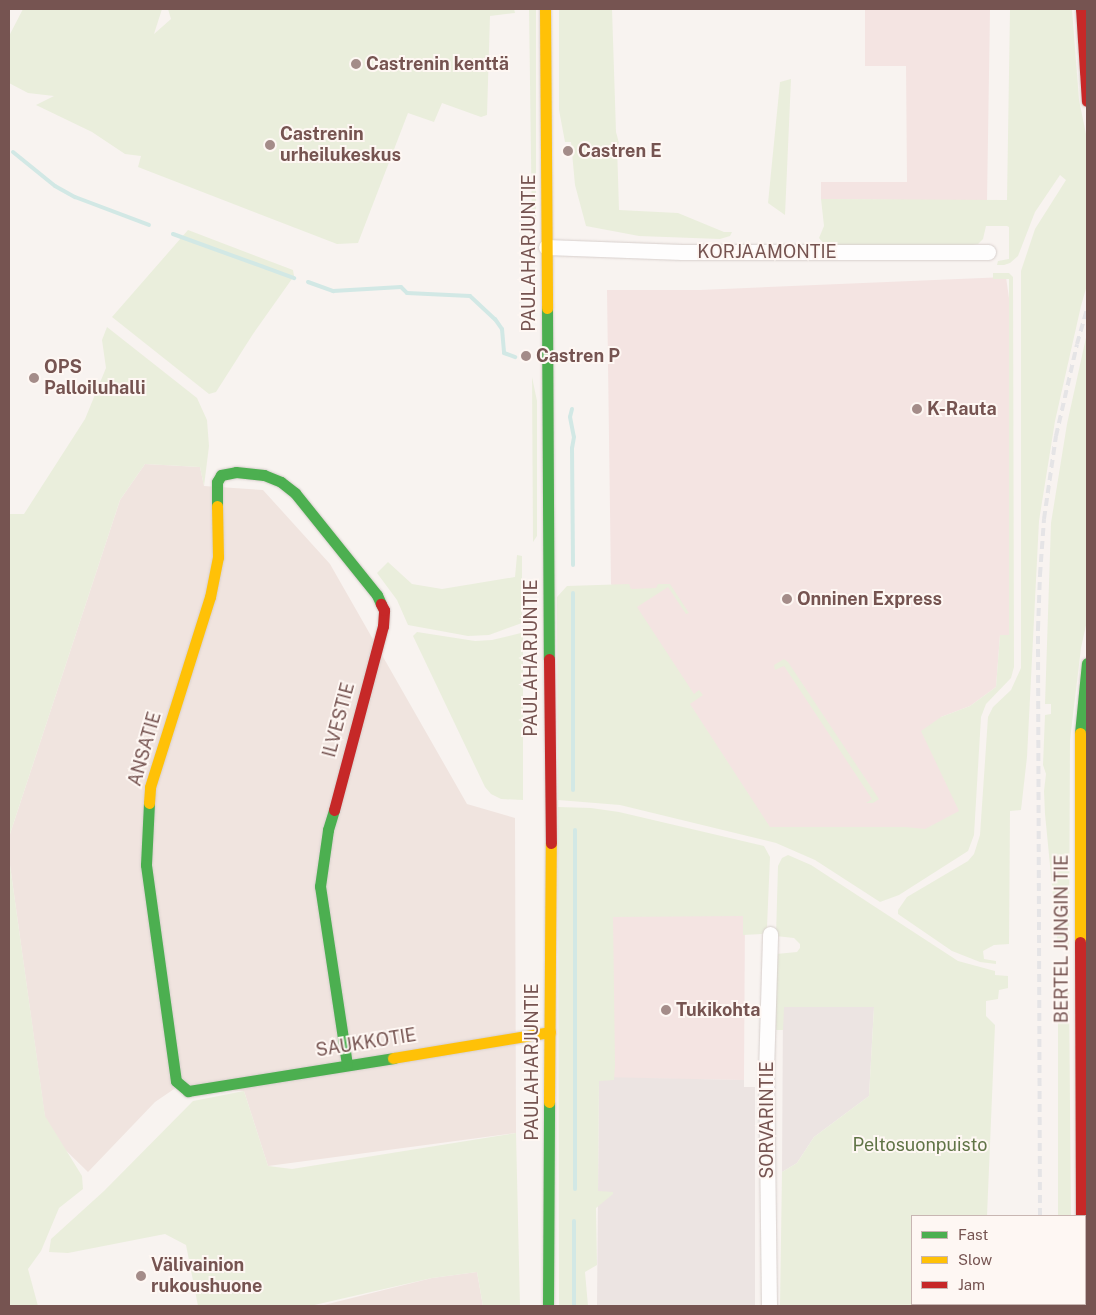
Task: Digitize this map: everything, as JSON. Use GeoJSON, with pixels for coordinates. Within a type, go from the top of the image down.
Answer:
{"type":"FeatureCollection","features":[{"type":"Feature","properties":{"kind":"main road","name":"PAULAHARJUNTIE"},"geometry":{"type":"LineString","coordinates":[[545,9],[550,1032],[548,1306]]}},
{"type":"Feature","properties":{"kind":"main road"},"geometry":{"type":"LineString","coordinates":[[1081,9],[1087,101]]}},
{"type":"Feature","properties":{"kind":"main road","name":"ILVESTIE"},"geometry":{"type":"LineString","coordinates":[[221,475],[236,472],[264,475],[280,482],[295,493],[377,595],[384,610],[383,626],[328,830],[320,886],[347,1064]]}},
{"type":"Feature","properties":{"kind":"main road","name":"ANSATIE"},"geometry":{"type":"LineString","coordinates":[[188,1091],[176,1081],[146,865],[148,816],[150,787],[210,597],[218,557],[217,482],[221,475]]}},
{"type":"Feature","properties":{"kind":"main road","name":"BERTEL JUNGIN TIE"},"geometry":{"type":"LineString","coordinates":[[1081,1215],[1083,904],[1079,745],[1087,663]]}},
{"type":"Feature","properties":{"kind":"main road","name":"SAUKKOTIE"},"geometry":{"type":"LineString","coordinates":[[188,1091],[550,1032]]}},
{"type":"Feature","properties":{"kind":"street","name":"KORJAAMONTIE"},"geometry":{"type":"LineString","coordinates":[[546,247],[682,252],[988,252]]}},
{"type":"Feature","properties":{"kind":"street","name":"SORVARINTIE"},"geometry":{"type":"LineString","coordinates":[[769,1306],[766,1072],[770,934]]}},
{"type":"Feature","properties":{"kind":"shaded area"},"geometry":{"type":"Polygon","coordinates":[[[865,9],[990,10],[987,201],[821,199],[821,182],[907,182],[906,66],[865,66],[865,9]]]}},
{"type":"Feature","properties":{"kind":"shaded area"},"geometry":{"type":"Polygon","coordinates":[[[1006,277],[1009,298],[1009,635],[1000,635],[996,687],[970,706],[941,717],[956,800],[968,835],[773,836],[611,584],[607,290],[700,290],[1006,277]]]}},
{"type":"Feature","properties":{"kind":"shaded area"},"geometry":{"type":"Polygon","coordinates":[[[145,464],[200,467],[204,486],[263,490],[330,564],[467,804],[515,818],[516,1133],[268,1166],[244,1091],[177,1087],[155,1102],[88,1172],[47,1132],[9,858],[9,837],[120,500],[145,464]]]}},
{"type":"Feature","properties":{"kind":"shaded area"},"geometry":{"type":"Polygon","coordinates":[[[612,915],[745,915],[744,1080],[613,1078],[612,915]]]}},
{"type":"Feature","properties":{"kind":"shaded area"},"geometry":{"type":"Polygon","coordinates":[[[783,1007],[874,1007],[869,1096],[814,1137],[797,1163],[782,1172],[783,1007]]]}},
{"type":"Feature","properties":{"kind":"shaded area"},"geometry":{"type":"Polygon","coordinates":[[[599,1077],[744,1080],[744,1087],[755,1087],[755,1306],[597,1306],[599,1077]]]}},
{"type":"Feature","properties":{"kind":"shaded area"},"geometry":{"type":"Polygon","coordinates":[[[477,1272],[483,1306],[320,1306],[432,1278],[477,1272]]]}},
{"type":"Feature","properties":{"kind":"green space","name":"Castrenin urheilukeskus"},"geometry":{"type":"Polygon","coordinates":[[[23,9],[162,9],[154,34],[171,19],[168,9],[514,9],[515,13],[490,16],[487,115],[481,117],[442,103],[434,122],[408,113],[358,243],[337,244],[138,167],[141,156],[125,154],[92,132],[36,105],[54,96],[28,93],[9,83],[9,36],[23,9]]]}},
{"type":"Feature","properties":{"kind":"green space"},"geometry":{"type":"Polygon","coordinates":[[[529,9],[536,9],[536,222],[532,230],[529,9]]]}},
{"type":"Feature","properties":{"kind":"green space"},"geometry":{"type":"Polygon","coordinates":[[[559,9],[612,9],[616,132],[619,143],[617,145],[619,210],[678,213],[724,232],[732,232],[730,236],[720,239],[639,236],[586,226],[575,185],[571,142],[565,142],[559,110],[559,9]]]}},
{"type":"Feature","properties":{"kind":"green space"},"geometry":{"type":"Polygon","coordinates":[[[1010,9],[1072,9],[1079,100],[1087,139],[1087,285],[1055,421],[1039,521],[1027,757],[1021,810],[1010,811],[1009,944],[994,945],[983,951],[984,959],[996,961],[996,964],[980,962],[952,951],[898,914],[898,910],[907,897],[968,861],[974,854],[980,835],[988,717],[993,707],[1011,690],[1021,668],[1021,271],[1035,229],[1066,180],[1060,175],[1035,212],[1018,256],[1010,263],[1004,265],[997,265],[998,261],[1009,259],[1009,227],[1007,226],[986,226],[983,239],[978,244],[972,245],[825,245],[819,238],[824,226],[821,199],[1007,200],[1010,9]]]}},
{"type":"Feature","properties":{"kind":"green space"},"geometry":{"type":"Polygon","coordinates":[[[791,79],[785,215],[768,203],[780,82],[791,79]]]}},
{"type":"Feature","properties":{"kind":"green space"},"geometry":{"type":"Polygon","coordinates":[[[188,230],[293,270],[294,276],[253,334],[216,392],[209,394],[112,317],[188,230]]]}},
{"type":"Feature","properties":{"kind":"green space"},"geometry":{"type":"Polygon","coordinates":[[[993,273],[1009,273],[1013,277],[1014,667],[1011,678],[986,704],[981,717],[974,835],[968,851],[899,895],[880,902],[815,860],[776,843],[620,805],[558,800],[557,597],[567,586],[629,584],[631,589],[656,588],[658,584],[670,584],[689,613],[686,614],[668,587],[637,607],[694,694],[699,690],[703,695],[690,704],[770,827],[906,827],[925,829],[959,811],[921,731],[941,717],[970,706],[996,687],[1000,635],[1009,635],[1009,279],[993,279],[993,273]]]}},
{"type":"Feature","properties":{"kind":"green space"},"geometry":{"type":"Polygon","coordinates":[[[107,327],[197,398],[207,420],[209,446],[204,486],[200,467],[145,464],[120,500],[9,837],[9,514],[24,514],[85,419],[106,368],[102,340],[107,327]]]}},
{"type":"Feature","properties":{"kind":"green space"},"geometry":{"type":"Polygon","coordinates":[[[1087,333],[1087,621],[1081,648],[1070,740],[1069,947],[1058,947],[1045,814],[1044,791],[1046,774],[1043,765],[1045,715],[1051,714],[1051,704],[1045,704],[1051,523],[1067,424],[1087,333]]]}},
{"type":"Feature","properties":{"kind":"green space"},"geometry":{"type":"Polygon","coordinates":[[[532,377],[537,401],[537,536],[533,542],[532,377]]]}},
{"type":"Feature","properties":{"kind":"green space"},"geometry":{"type":"Polygon","coordinates":[[[517,555],[522,556],[522,623],[489,635],[468,636],[408,625],[397,600],[377,573],[388,562],[412,584],[442,589],[515,577],[517,555]]]}},
{"type":"Feature","properties":{"kind":"green space"},"geometry":{"type":"Polygon","coordinates":[[[417,632],[475,641],[492,640],[521,633],[523,635],[523,800],[501,799],[491,794],[485,787],[413,636],[417,632]]]}},
{"type":"Feature","properties":{"kind":"green space"},"geometry":{"type":"Polygon","coordinates":[[[784,659],[788,662],[879,799],[873,803],[866,803],[872,799],[784,666],[775,670],[774,665],[784,659]]]}},
{"type":"Feature","properties":{"kind":"green space"},"geometry":{"type":"Polygon","coordinates":[[[558,807],[591,808],[619,812],[764,846],[770,857],[767,927],[762,934],[743,935],[743,916],[613,917],[615,1065],[614,1080],[599,1081],[598,1191],[613,1192],[613,1194],[596,1208],[597,1265],[585,1272],[588,1306],[559,1306],[558,807]]]}},
{"type":"Feature","properties":{"kind":"green space","name":"Peltosuonpuisto"},"geometry":{"type":"Polygon","coordinates":[[[788,855],[811,865],[958,961],[995,971],[995,975],[1008,976],[1008,988],[999,990],[998,999],[986,1001],[986,1016],[995,1025],[987,1215],[911,1215],[911,1305],[987,1306],[780,1306],[782,1172],[797,1163],[814,1137],[869,1096],[874,1007],[784,1007],[783,1030],[776,1030],[776,954],[797,952],[800,948],[800,944],[794,938],[776,936],[778,866],[782,858],[788,855]]]}},
{"type":"Feature","properties":{"kind":"green space"},"geometry":{"type":"Polygon","coordinates":[[[9,858],[45,1116],[82,1176],[83,1189],[59,1208],[41,1251],[28,1269],[38,1306],[9,1306],[9,858]]]}},
{"type":"Feature","properties":{"kind":"green space"},"geometry":{"type":"Polygon","coordinates":[[[1058,989],[1069,990],[1071,1215],[1058,1215],[1058,989]]]}},
{"type":"Feature","properties":{"kind":"green space"},"geometry":{"type":"Polygon","coordinates":[[[244,1091],[268,1166],[292,1169],[516,1133],[520,1306],[483,1306],[477,1272],[432,1278],[310,1306],[198,1306],[186,1245],[165,1234],[68,1253],[49,1252],[51,1239],[104,1191],[193,1101],[244,1091]]]}},
{"type":"Feature","properties":{"kind":"waterway"},"geometry":{"type":"LineString","coordinates":[[13,152],[55,186],[75,197],[149,225]]}},
{"type":"Feature","properties":{"kind":"waterway"},"geometry":{"type":"LineString","coordinates":[[173,234],[294,278]]}},
{"type":"Feature","properties":{"kind":"waterway"},"geometry":{"type":"LineString","coordinates":[[308,282],[333,291],[401,287],[407,293],[470,296],[495,319],[502,329],[504,353],[515,357]]}},
{"type":"Feature","properties":{"kind":"waterway"},"geometry":{"type":"LineString","coordinates":[[572,409],[570,417],[574,437],[572,448],[573,565]]}},
{"type":"Feature","properties":{"kind":"waterway"},"geometry":{"type":"LineString","coordinates":[[573,593],[573,790]]}},
{"type":"Feature","properties":{"kind":"waterway"},"geometry":{"type":"LineString","coordinates":[[575,830],[575,1189]]}},
{"type":"Feature","properties":{"kind":"waterway"},"geometry":{"type":"LineString","coordinates":[[574,1221],[574,1306]]}},
{"type":"Feature","properties":{"kind":"railway"},"geometry":{"type":"LineString","coordinates":[[1040,1215],[1038,629],[1040,575],[1044,519],[1056,436],[1087,309]]}},
{"type":"Feature","properties":{"kind":"traffic: fast"},"geometry":{"type":"LineString","coordinates":[[547,308],[549,659]]}},
{"type":"Feature","properties":{"kind":"traffic: fast"},"geometry":{"type":"LineString","coordinates":[[217,506],[217,482],[221,475],[236,472],[264,475],[281,482],[295,493],[377,595],[381,604]]}},
{"type":"Feature","properties":{"kind":"traffic: fast"},"geometry":{"type":"LineString","coordinates":[[1080,733],[1087,663]]}},
{"type":"Feature","properties":{"kind":"traffic: fast"},"geometry":{"type":"LineString","coordinates":[[149,803],[146,865],[176,1081],[188,1091],[393,1058]]}},
{"type":"Feature","properties":{"kind":"traffic: fast"},"geometry":{"type":"LineString","coordinates":[[334,810],[328,830],[320,886],[347,1064]]}},
{"type":"Feature","properties":{"kind":"traffic: fast"},"geometry":{"type":"LineString","coordinates":[[548,1306],[549,1102]]}},
{"type":"Feature","properties":{"kind":"traffic: slow"},"geometry":{"type":"LineString","coordinates":[[545,9],[547,308]]}},
{"type":"Feature","properties":{"kind":"traffic: slow"},"geometry":{"type":"LineString","coordinates":[[149,803],[150,787],[210,597],[218,557],[217,506]]}},
{"type":"Feature","properties":{"kind":"traffic: slow"},"geometry":{"type":"LineString","coordinates":[[1080,733],[1080,942]]}},
{"type":"Feature","properties":{"kind":"traffic: slow"},"geometry":{"type":"LineString","coordinates":[[549,1102],[551,843]]}},
{"type":"Feature","properties":{"kind":"traffic: slow"},"geometry":{"type":"LineString","coordinates":[[393,1058],[550,1032]]}},
{"type":"Feature","properties":{"kind":"traffic: jam"},"geometry":{"type":"LineString","coordinates":[[1081,9],[1087,101]]}},
{"type":"Feature","properties":{"kind":"traffic: jam"},"geometry":{"type":"LineString","coordinates":[[334,810],[383,626],[384,610],[381,604]]}},
{"type":"Feature","properties":{"kind":"traffic: jam"},"geometry":{"type":"LineString","coordinates":[[549,659],[551,843]]}},
{"type":"Feature","properties":{"kind":"traffic: jam"},"geometry":{"type":"LineString","coordinates":[[1080,942],[1081,1215]]}},
{"type":"Feature","properties":{"kind":"place","name":"Castrenin kenttä"},"geometry":{"type":"Point","coordinates":[356,64]}},
{"type":"Feature","properties":{"kind":"place","name":"Castrenin urheilukeskus"},"geometry":{"type":"Point","coordinates":[270,145]}},
{"type":"Feature","properties":{"kind":"place","name":"Castren E"},"geometry":{"type":"Point","coordinates":[568,151]}},
{"type":"Feature","properties":{"kind":"place","name":"Castren P"},"geometry":{"type":"Point","coordinates":[526,356]}},
{"type":"Feature","properties":{"kind":"place","name":"OPS Palloiluhalli"},"geometry":{"type":"Point","coordinates":[34,378]}},
{"type":"Feature","properties":{"kind":"place","name":"K-Rauta"},"geometry":{"type":"Point","coordinates":[917,409]}},
{"type":"Feature","properties":{"kind":"place","name":"Onninen Express"},"geometry":{"type":"Point","coordinates":[787,599]}},
{"type":"Feature","properties":{"kind":"place","name":"Tukikohta"},"geometry":{"type":"Point","coordinates":[666,1010]}},
{"type":"Feature","properties":{"kind":"place","name":"Välivainion rukoushuone"},"geometry":{"type":"Point","coordinates":[141,1276]}}]}
